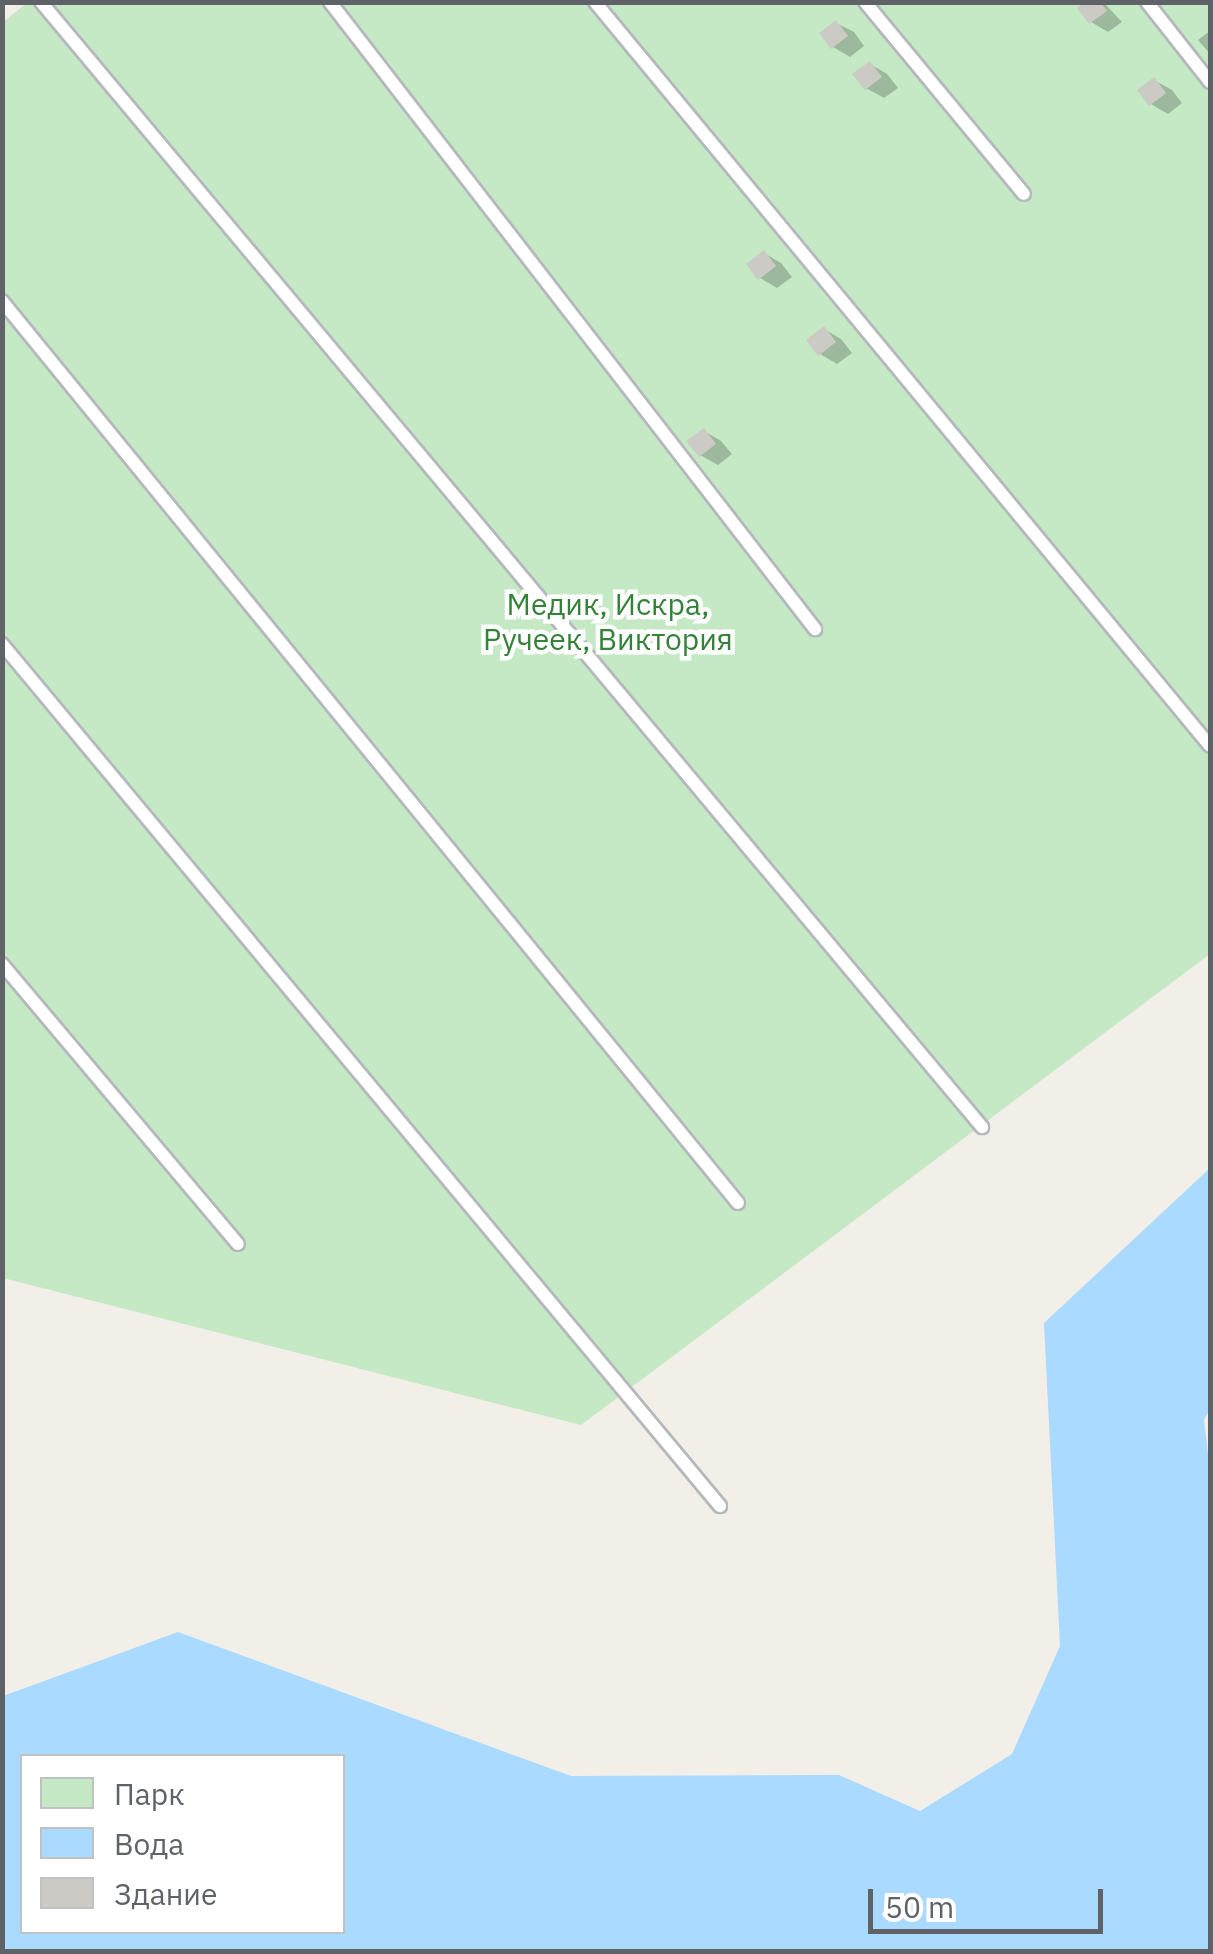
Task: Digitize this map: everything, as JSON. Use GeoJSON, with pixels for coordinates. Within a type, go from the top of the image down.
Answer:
{"type":"FeatureCollection","features":[{"type":"Feature","properties":{"kind":"lane"},"geometry":{"type":"LineString","coordinates":[[42,2],[982,1127]]}},
{"type":"Feature","properties":{"kind":"lane"},"geometry":{"type":"LineString","coordinates":[[330,2],[815,630]]}},
{"type":"Feature","properties":{"kind":"lane"},"geometry":{"type":"LineString","coordinates":[[595,2],[1210,746]]}},
{"type":"Feature","properties":{"kind":"lane"},"geometry":{"type":"LineString","coordinates":[[866,2],[1024,194]]}},
{"type":"Feature","properties":{"kind":"lane"},"geometry":{"type":"LineString","coordinates":[[1147,2],[1210,82]]}},
{"type":"Feature","properties":{"kind":"lane"},"geometry":{"type":"LineString","coordinates":[[2,300],[738,1203]]}},
{"type":"Feature","properties":{"kind":"lane"},"geometry":{"type":"LineString","coordinates":[[2,644],[720,1506]]}},
{"type":"Feature","properties":{"kind":"lane"},"geometry":{"type":"LineString","coordinates":[[2,964],[238,1244]]}},
{"type":"Feature","properties":{"kind":"green space","name":"Медик, Искра, Ручеек, Виктория"},"geometry":{"type":"Polygon","coordinates":[[[28,2],[1210,3],[1210,954],[581,1425],[3,1278],[2,23],[28,2]]]}},
{"type":"Feature","properties":{"kind":"water"},"geometry":{"type":"Polygon","coordinates":[[[1210,1168],[1210,1409],[1204,1420],[1210,1471],[1210,1951],[3,1951],[3,1696],[178,1632],[571,1776],[839,1775],[920,1811],[1012,1754],[1060,1646],[1044,1323],[1210,1168]]]}},
{"type":"Feature","properties":{"kind":"building"},"geometry":{"type":"Polygon","coordinates":[[[1085,2],[1100,2],[1107,11],[1089,24],[1077,8],[1085,2]]]}},
{"type":"Feature","properties":{"kind":"building"},"geometry":{"type":"Polygon","coordinates":[[[836,20],[848,36],[831,49],[819,33],[836,20]]]}},
{"type":"Feature","properties":{"kind":"building"},"geometry":{"type":"Polygon","coordinates":[[[870,61],[882,77],[865,90],[852,74],[870,61]]]}},
{"type":"Feature","properties":{"kind":"building"},"geometry":{"type":"Polygon","coordinates":[[[1154,77],[1166,93],[1149,106],[1137,90],[1154,77]]]}},
{"type":"Feature","properties":{"kind":"building"},"geometry":{"type":"Polygon","coordinates":[[[764,250],[776,266],[758,280],[746,264],[764,250]]]}},
{"type":"Feature","properties":{"kind":"building"},"geometry":{"type":"Polygon","coordinates":[[[824,326],[836,342],[818,356],[806,340],[824,326]]]}},
{"type":"Feature","properties":{"kind":"building"},"geometry":{"type":"Polygon","coordinates":[[[704,428],[716,444],[699,457],[686,441],[704,428]]]}}]}
